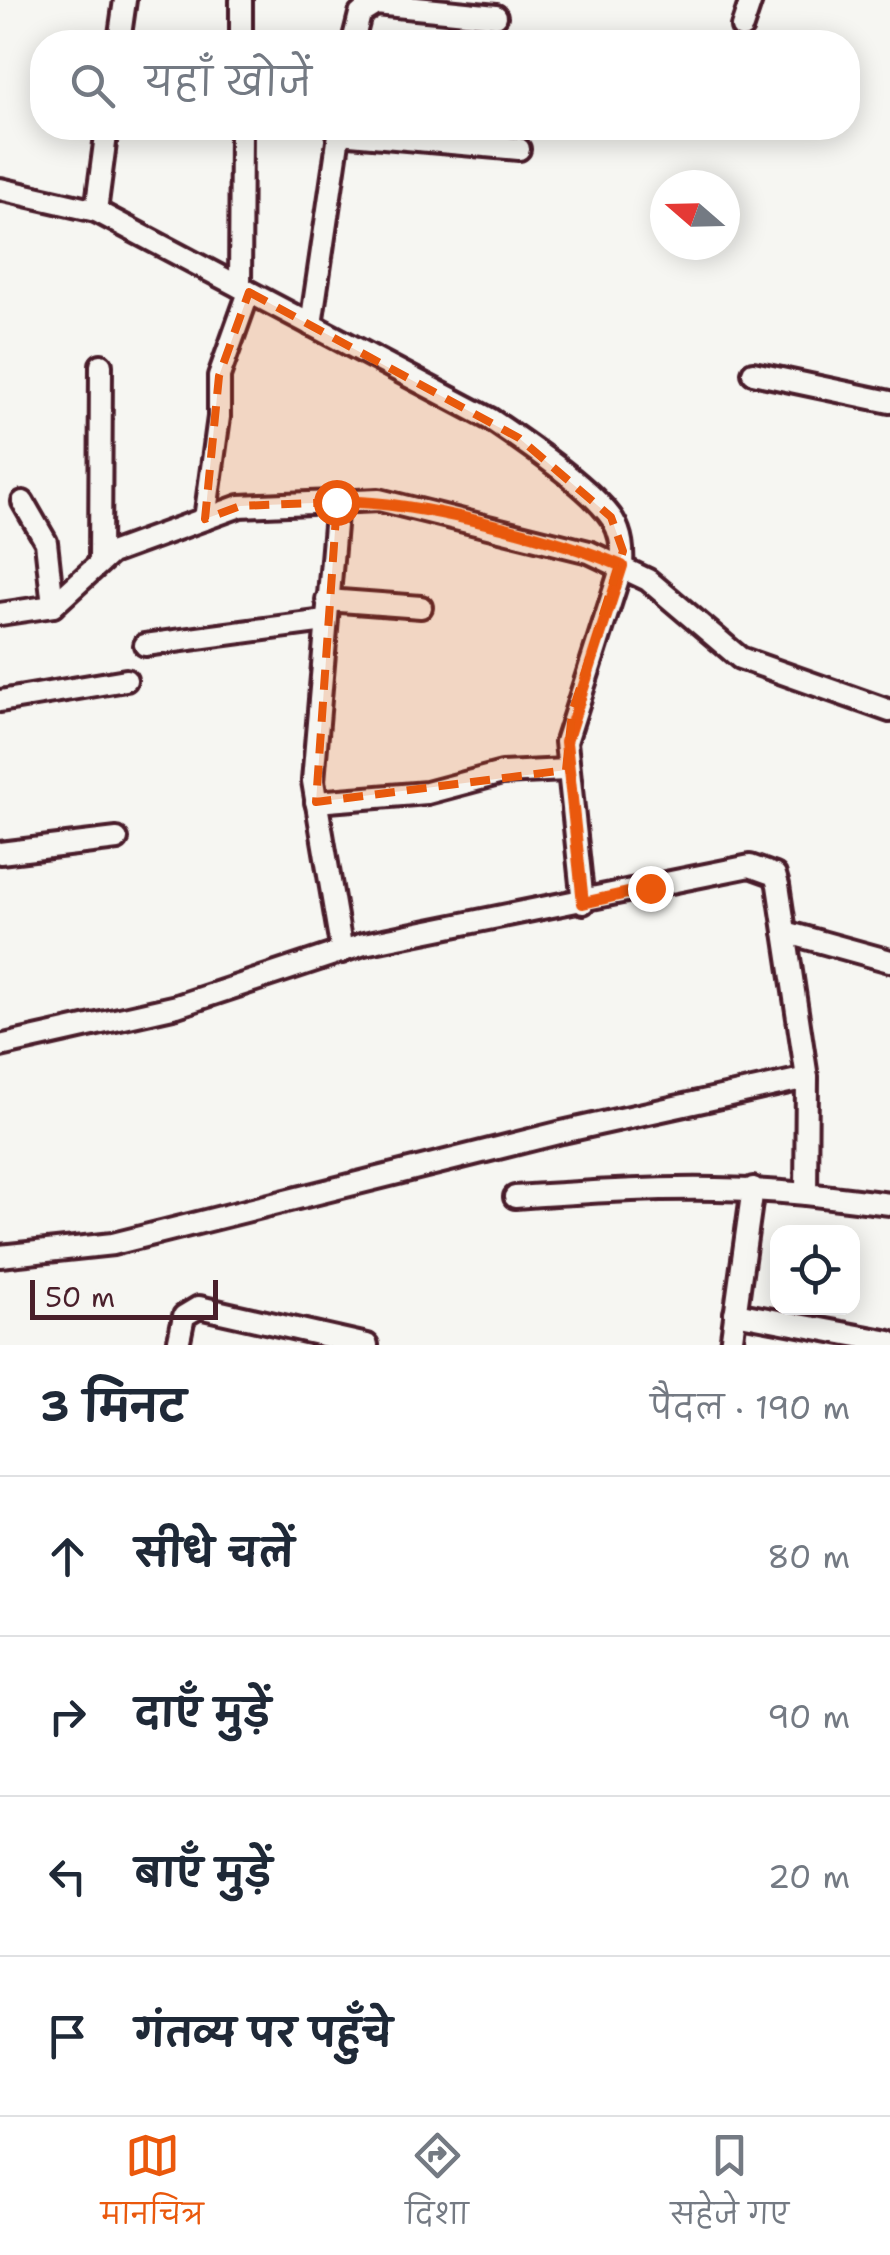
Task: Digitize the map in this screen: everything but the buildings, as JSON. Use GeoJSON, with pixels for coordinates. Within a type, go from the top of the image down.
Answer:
{"type":"FeatureCollection","features":[{"type":"Feature","properties":{"kind":"street"},"geometry":{"type":"LineString","coordinates":[[121,30],[125,0]]}},
{"type":"Feature","properties":{"kind":"street"},"geometry":{"type":"LineString","coordinates":[[241,30],[242,0]]}},
{"type":"Feature","properties":{"kind":"street"},"geometry":{"type":"LineString","coordinates":[[742,27],[751,0]]}},
{"type":"Feature","properties":{"kind":"street"},"geometry":{"type":"LineString","coordinates":[[356,30],[360,14],[376,4],[496,16]]}},
{"type":"Feature","properties":{"kind":"street"},"geometry":{"type":"LineString","coordinates":[[96,211],[106,140]]}},
{"type":"Feature","properties":{"kind":"street"},"geometry":{"type":"LineString","coordinates":[[205,519],[220,418],[219,376],[244,290],[241,140]]}},
{"type":"Feature","properties":{"kind":"street"},"geometry":{"type":"LineString","coordinates":[[311,325],[339,140]]}},
{"type":"Feature","properties":{"kind":"street"},"geometry":{"type":"LineString","coordinates":[[434,140],[519,149]]}},
{"type":"Feature","properties":{"kind":"street"},"geometry":{"type":"LineString","coordinates":[[0,189],[96,211],[490,420],[534,450],[611,517],[619,532],[622,566],[572,713],[566,770],[583,903]]}},
{"type":"Feature","properties":{"kind":"street"},"geometry":{"type":"LineString","coordinates":[[100,562],[102,366]]}},
{"type":"Feature","properties":{"kind":"street"},"geometry":{"type":"LineString","coordinates":[[753,373],[890,402]]}},
{"type":"Feature","properties":{"kind":"street"},"geometry":{"type":"LineString","coordinates":[[0,614],[52,606],[111,553],[240,506],[380,500],[589,552],[648,580],[740,658],[890,711]]}},
{"type":"Feature","properties":{"kind":"street"},"geometry":{"type":"LineString","coordinates":[[23,502],[46,542],[52,606]]}},
{"type":"Feature","properties":{"kind":"street"},"geometry":{"type":"LineString","coordinates":[[336,502],[314,741],[316,802],[342,952]]}},
{"type":"Feature","properties":{"kind":"street"},"geometry":{"type":"LineString","coordinates":[[145,645],[326,611],[421,606]]}},
{"type":"Feature","properties":{"kind":"street"},"geometry":{"type":"LineString","coordinates":[[0,701],[126,680]]}},
{"type":"Feature","properties":{"kind":"street"},"geometry":{"type":"LineString","coordinates":[[316,802],[426,794],[502,773],[566,770]]}},
{"type":"Feature","properties":{"kind":"street"},"geometry":{"type":"LineString","coordinates":[[0,853],[117,840]]}},
{"type":"Feature","properties":{"kind":"street"},"geometry":{"type":"LineString","coordinates":[[0,1046],[177,1006],[342,952],[750,866],[763,868],[776,875],[807,1078],[806,1194]]}},
{"type":"Feature","properties":{"kind":"street"},"geometry":{"type":"LineString","coordinates":[[785,932],[890,961]]}},
{"type":"Feature","properties":{"kind":"street"},"geometry":{"type":"LineString","coordinates":[[0,1256],[113,1244],[562,1132],[807,1078]]}},
{"type":"Feature","properties":{"kind":"street"},"geometry":{"type":"LineString","coordinates":[[515,1197],[637,1188],[752,1188],[890,1204]]}},
{"type":"Feature","properties":{"kind":"street"},"geometry":{"type":"LineString","coordinates":[[731,1345],[752,1188]]}},
{"type":"Feature","properties":{"kind":"street"},"geometry":{"type":"LineString","coordinates":[[178,1345],[184,1316],[199,1307],[367,1345]]}},
{"type":"Feature","properties":{"kind":"street"},"geometry":{"type":"LineString","coordinates":[[735,1313],[890,1342]]}},
{"type":"Feature","properties":{"kind":"highlighted area"},"geometry":{"type":"Polygon","coordinates":[[[249,292],[519,438],[611,517],[623,551],[572,713],[566,770],[316,802],[337,502],[240,506],[205,519],[219,376],[249,292]]]}},
{"type":"Feature","properties":{"kind":"route"},"geometry":{"type":"LineString","coordinates":[[336,502],[380,500],[589,552],[622,566],[572,713],[566,770],[583,903],[650,888]]}}]}
